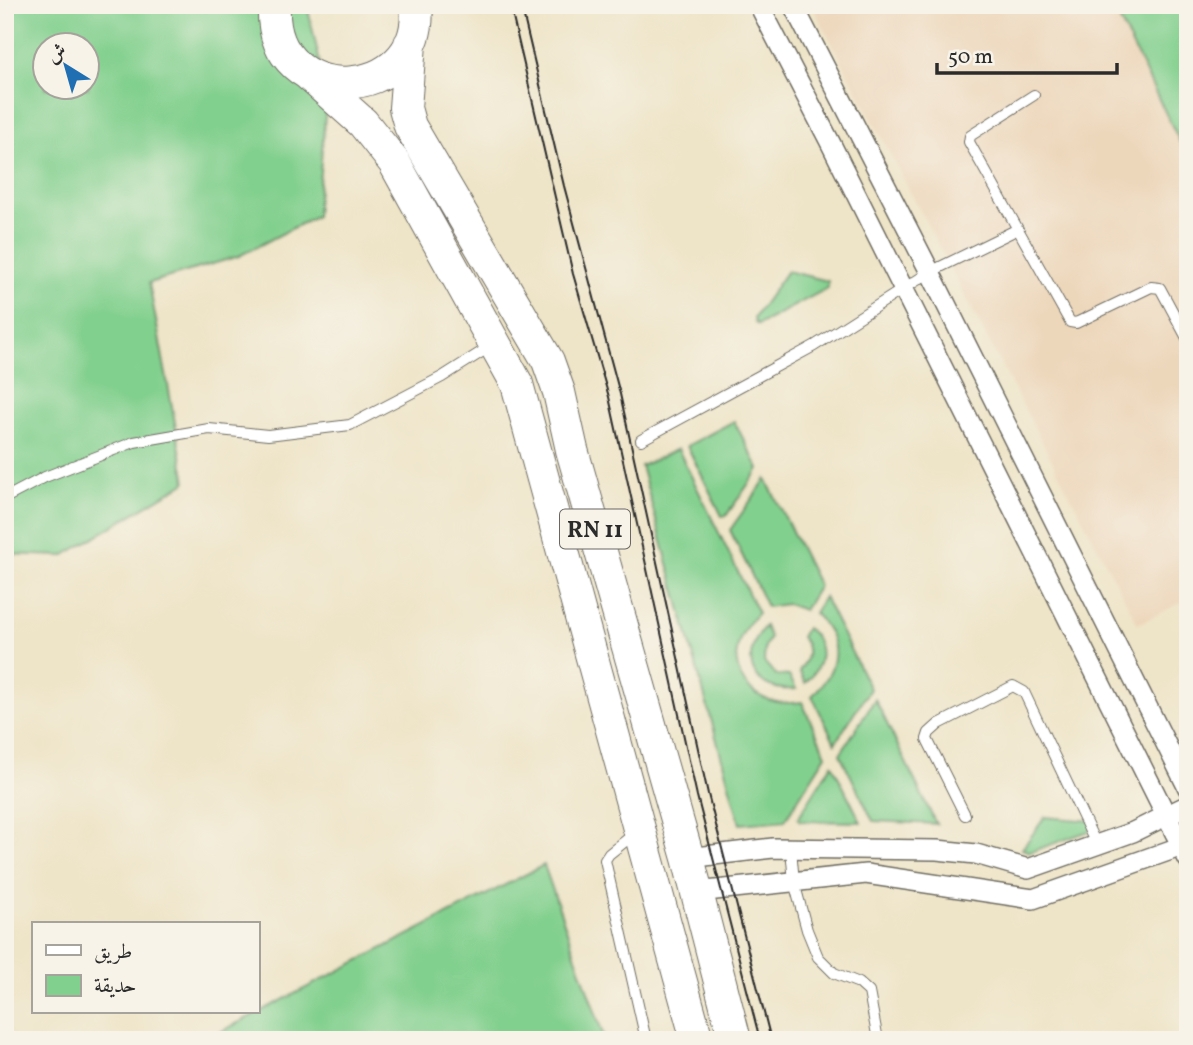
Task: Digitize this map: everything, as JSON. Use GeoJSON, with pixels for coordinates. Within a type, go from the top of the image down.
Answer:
{"type":"FeatureCollection","features":[{"type":"Feature","properties":{"kind":"highway","name":"RN 11"},"geometry":{"type":"LineString","coordinates":[[274,5],[279,41],[291,60],[363,123],[394,162],[517,384],[697,1040]]}},
{"type":"Feature","properties":{"kind":"highway","name":"RN 11"},"geometry":{"type":"LineString","coordinates":[[308,75],[336,84],[366,82],[392,68],[419,18]]}},
{"type":"Feature","properties":{"kind":"highway","name":"RN 11"},"geometry":{"type":"LineString","coordinates":[[419,18],[405,108],[410,126],[548,361],[559,392],[572,450],[688,858],[735,1040]]}},
{"type":"Feature","properties":{"kind":"street"},"geometry":{"type":"LineString","coordinates":[[697,892],[866,874],[1033,899],[1186,850],[1166,816],[759,5]]}},
{"type":"Feature","properties":{"kind":"street"},"geometry":{"type":"LineString","coordinates":[[793,5],[1188,788]]}},
{"type":"Feature","properties":{"kind":"street"},"geometry":{"type":"LineString","coordinates":[[688,858],[773,848],[937,850],[976,855],[1028,869],[1133,832],[1188,805]]}},
{"type":"Feature","properties":{"kind":"lane"},"geometry":{"type":"LineString","coordinates":[[1034,95],[970,136],[969,142],[1016,230],[1070,321],[1076,323],[1151,288],[1160,288],[1188,340]]}},
{"type":"Feature","properties":{"kind":"lane"},"geometry":{"type":"LineString","coordinates":[[641,440],[814,346],[930,272],[1016,230]]}},
{"type":"Feature","properties":{"kind":"lane"},"geometry":{"type":"LineString","coordinates":[[5,498],[45,477],[134,442],[209,429],[268,435],[350,425],[442,377],[495,344]]}},
{"type":"Feature","properties":{"kind":"lane"},"geometry":{"type":"LineString","coordinates":[[965,815],[927,739],[929,733],[939,724],[1013,686],[1024,692],[1096,844]]}},
{"type":"Feature","properties":{"kind":"lane"},"geometry":{"type":"LineString","coordinates":[[640,829],[609,854],[606,860],[646,1040]]}},
{"type":"Feature","properties":{"kind":"lane"},"geometry":{"type":"LineString","coordinates":[[791,849],[794,882],[807,930],[818,957],[834,973],[859,983],[869,992],[878,1040]]}},
{"type":"Feature","properties":{"kind":"shaded area"},"geometry":{"type":"Polygon","coordinates":[[[812,5],[1188,5],[1188,599],[1138,624],[812,5]]]}},
{"type":"Feature","properties":{"kind":"green space"},"geometry":{"type":"Polygon","coordinates":[[[5,5],[307,5],[327,94],[316,216],[239,256],[149,283],[186,482],[63,556],[5,554],[5,5]]]}},
{"type":"Feature","properties":{"kind":"green space"},"geometry":{"type":"Polygon","coordinates":[[[1112,5],[1188,5],[1188,158],[1112,5]]]}},
{"type":"Feature","properties":{"kind":"green space"},"geometry":{"type":"Polygon","coordinates":[[[787,271],[828,281],[828,288],[758,325],[754,318],[787,271]]]}},
{"type":"Feature","properties":{"kind":"green space"},"geometry":{"type":"Polygon","coordinates":[[[734,421],[759,469],[726,516],[722,516],[687,446],[734,421]]]}},
{"type":"Feature","properties":{"kind":"green space"},"geometry":{"type":"Polygon","coordinates":[[[678,449],[758,613],[745,629],[738,646],[737,662],[741,677],[750,689],[764,698],[781,702],[802,702],[826,755],[785,820],[740,824],[641,466],[678,449]]]}},
{"type":"Feature","properties":{"kind":"green space"},"geometry":{"type":"Polygon","coordinates":[[[766,479],[819,586],[804,610],[787,604],[767,607],[730,530],[766,479]]]}},
{"type":"Feature","properties":{"kind":"green space"},"geometry":{"type":"Polygon","coordinates":[[[824,597],[870,689],[835,743],[812,696],[828,676],[834,655],[830,634],[814,613],[824,597]]]}},
{"type":"Feature","properties":{"kind":"green space"},"geometry":{"type":"Polygon","coordinates":[[[765,626],[770,638],[765,646],[764,662],[776,675],[789,676],[796,689],[781,689],[769,685],[760,680],[754,671],[752,650],[765,626]]]}},
{"type":"Feature","properties":{"kind":"green space"},"geometry":{"type":"Polygon","coordinates":[[[806,628],[817,641],[820,655],[816,669],[805,683],[799,671],[807,654],[801,637],[806,628]]]}},
{"type":"Feature","properties":{"kind":"green space"},"geometry":{"type":"Polygon","coordinates":[[[875,699],[936,824],[873,821],[840,754],[875,699]]]}},
{"type":"Feature","properties":{"kind":"green space"},"geometry":{"type":"Polygon","coordinates":[[[832,764],[861,822],[800,821],[798,818],[832,764]]]}},
{"type":"Feature","properties":{"kind":"green space"},"geometry":{"type":"Polygon","coordinates":[[[1045,817],[1092,821],[1094,826],[1092,830],[1030,852],[1022,849],[1045,817]]]}},
{"type":"Feature","properties":{"kind":"green space"},"geometry":{"type":"Polygon","coordinates":[[[544,865],[605,1040],[205,1040],[544,865]]]}},
{"type":"Feature","properties":{"kind":"tram line"},"geometry":{"type":"LineString","coordinates":[[510,5],[573,274],[609,397],[697,796],[760,1040]]}},
{"type":"Feature","properties":{"kind":"tram line"},"geometry":{"type":"LineString","coordinates":[[521,5],[564,186],[620,394],[708,794],[771,1040]]}}]}
